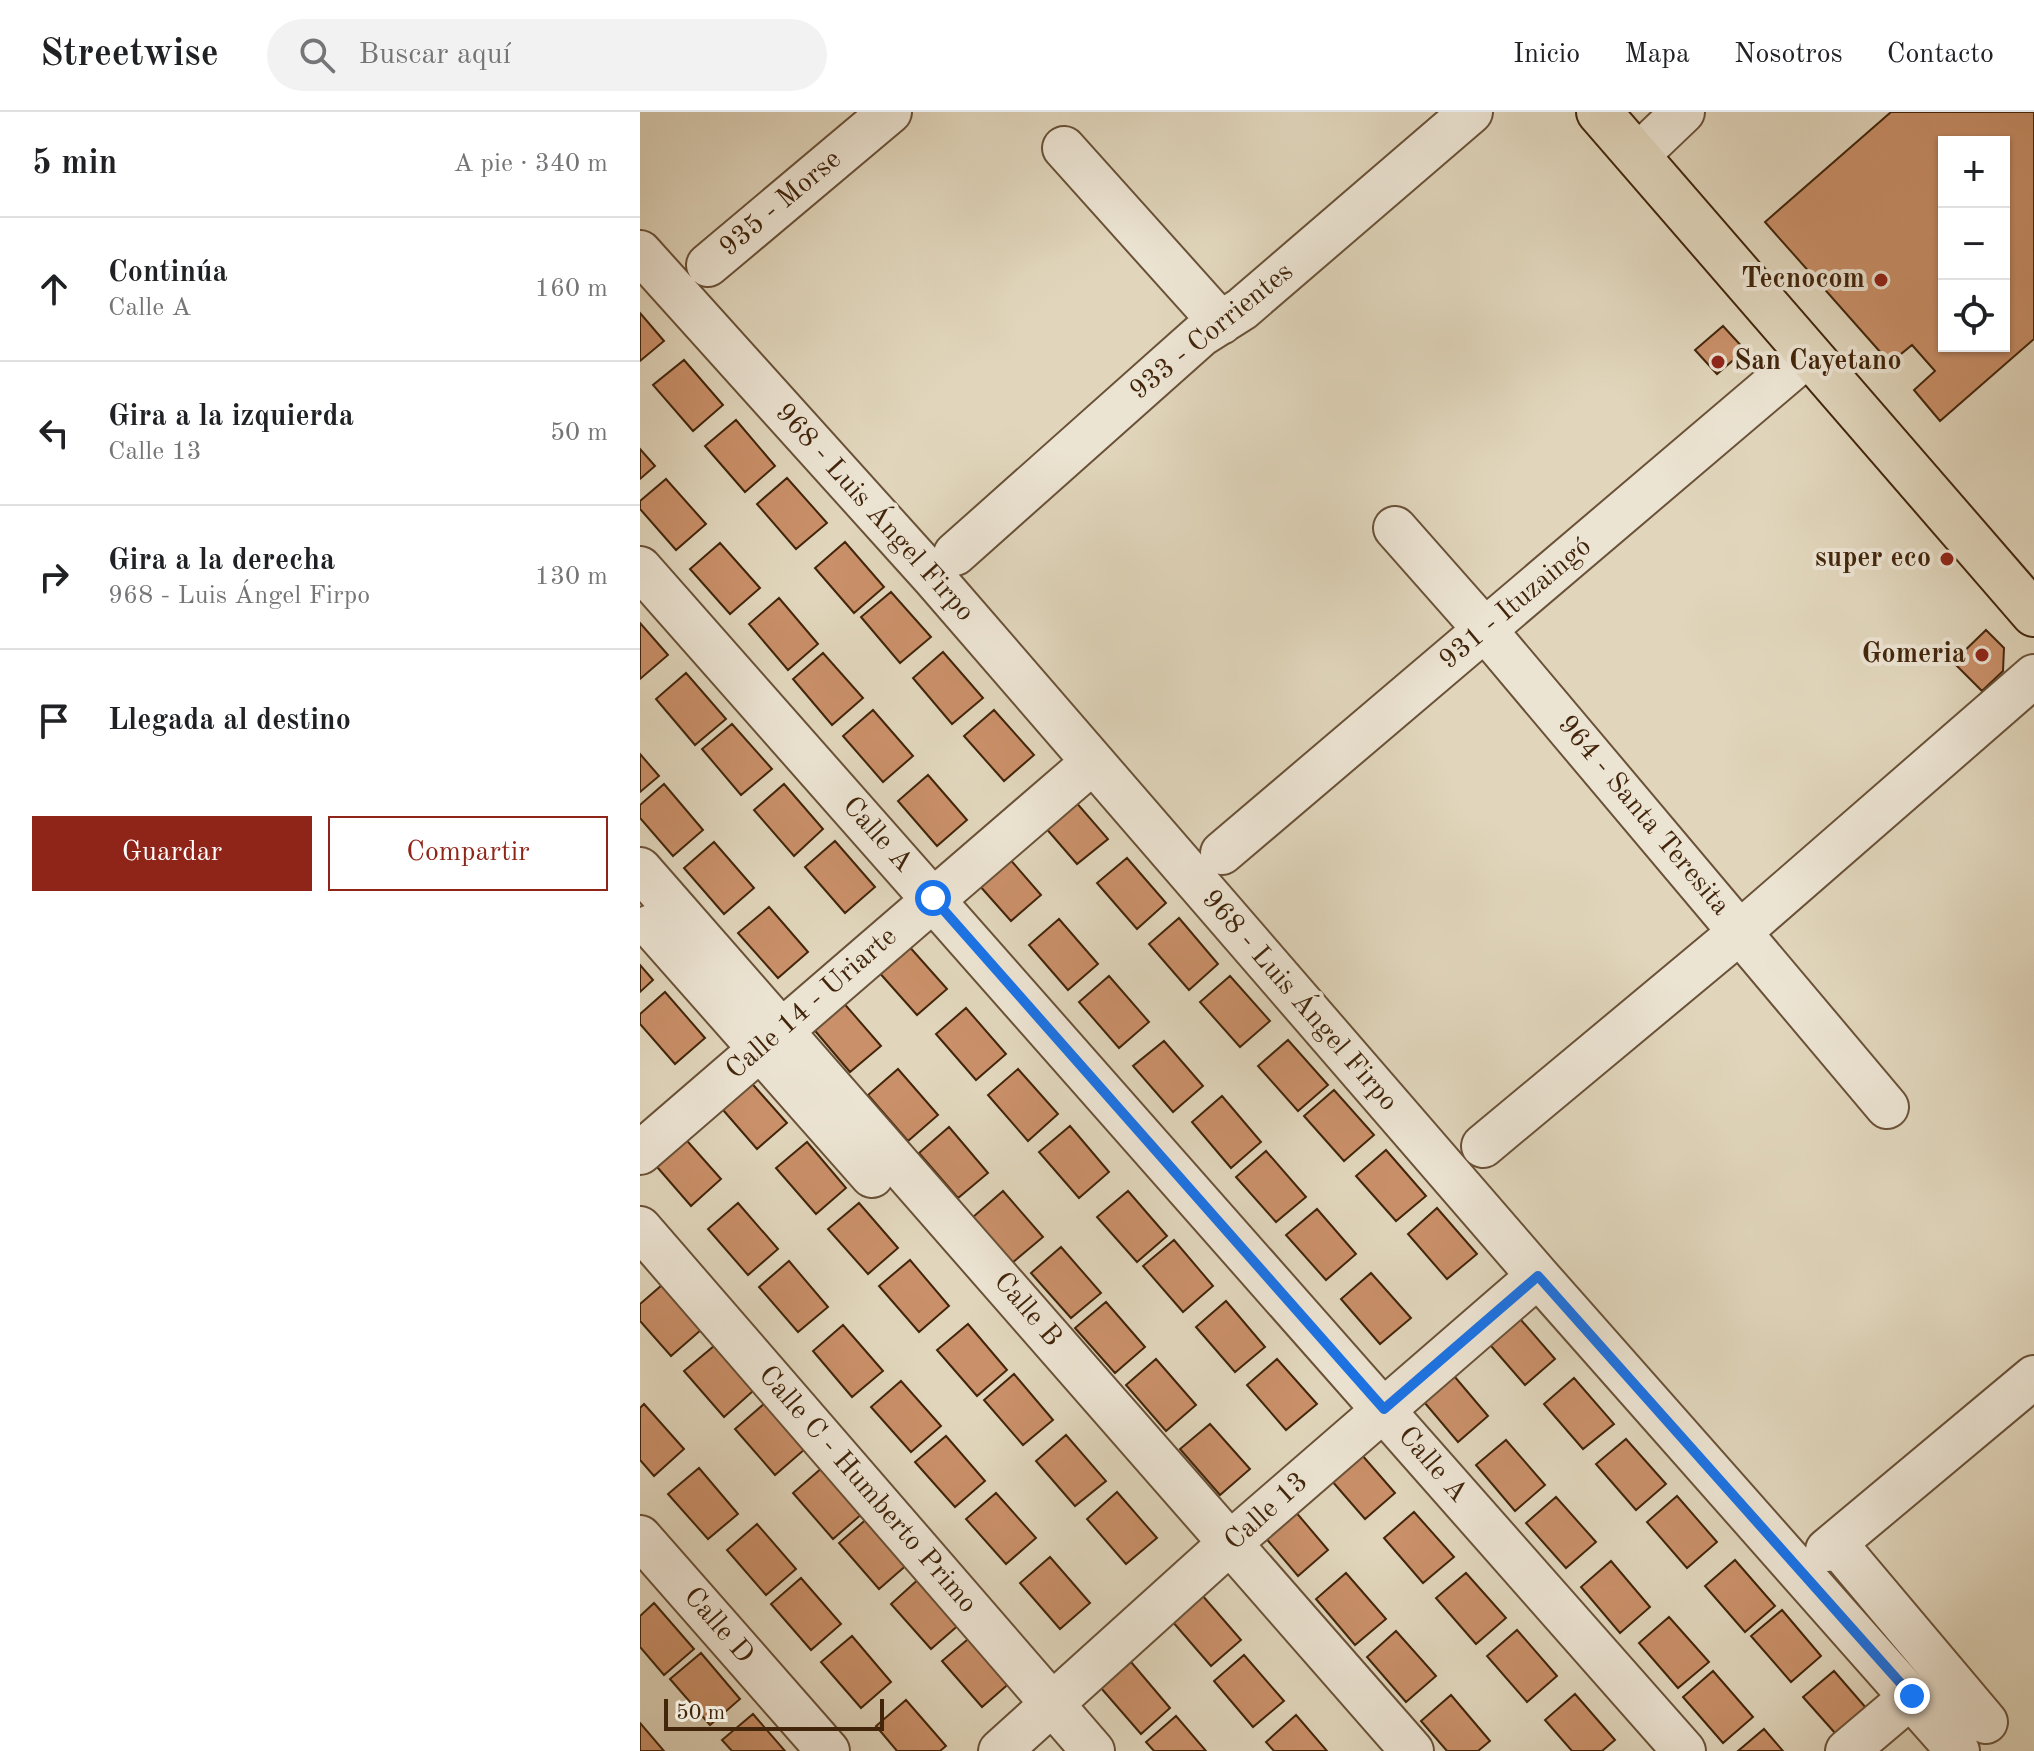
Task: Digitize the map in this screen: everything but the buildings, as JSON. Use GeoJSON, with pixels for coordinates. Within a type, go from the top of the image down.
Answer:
{"type":"FeatureCollection","features":[{"type":"Feature","properties":{"kind":"main road"},"geometry":{"type":"LineString","coordinates":[[1599,112],[2034,614]]}},
{"type":"Feature","properties":{"kind":"street","name":"935 - Morse"},"geometry":{"type":"LineString","coordinates":[[708,265],[890,112]]}},
{"type":"Feature","properties":{"kind":"street","name":"933 - Corrientes"},"geometry":{"type":"LineString","coordinates":[[955,554],[1201,335],[1242,309],[1471,112]]}},
{"type":"Feature","properties":{"kind":"street"},"geometry":{"type":"LineString","coordinates":[[1637,156],[1683,112]]}},
{"type":"Feature","properties":{"kind":"street"},"geometry":{"type":"LineString","coordinates":[[1064,148],[1221,323]]}},
{"type":"Feature","properties":{"kind":"street","name":"968 - Luis Ángel Firpo"},"geometry":{"type":"LineString","coordinates":[[640,252],[933,577],[1538,1276],[1921,1707],[1972,1737]]}},
{"type":"Feature","properties":{"kind":"street","name":"931 - Ituzaingó"},"geometry":{"type":"LineString","coordinates":[[1222,853],[1809,354]]}},
{"type":"Feature","properties":{"kind":"street","name":"964 - Santa Teresita"},"geometry":{"type":"LineString","coordinates":[[1395,528],[1486,631],[1887,1107]]}},
{"type":"Feature","properties":{"kind":"street","name":"Calle A"},"geometry":{"type":"LineString","coordinates":[[640,568],[1684,1751]]}},
{"type":"Feature","properties":{"kind":"street"},"geometry":{"type":"LineString","coordinates":[[1483,1146],[1740,932],[2034,676]]}},
{"type":"Feature","properties":{"kind":"street","name":"Calle 14 - Uriarte"},"geometry":{"type":"LineString","coordinates":[[640,1153],[1093,762]]}},
{"type":"Feature","properties":{"kind":"street","name":"Calle B"},"geometry":{"type":"LineString","coordinates":[[640,869],[772,1040],[1220,1553],[1412,1751]]}},
{"type":"Feature","properties":{"kind":"street","name":"Calle B"},"geometry":{"type":"LineString","coordinates":[[640,913],[772,1040]]}},
{"type":"Feature","properties":{"kind":"street","name":"Calle C - Humberto Primo"},"geometry":{"type":"LineString","coordinates":[[640,1228],[1093,1751]]}},
{"type":"Feature","properties":{"kind":"street","name":"Calle 13"},"geometry":{"type":"LineString","coordinates":[[1000,1751],[1220,1553],[1538,1276]]}},
{"type":"Feature","properties":{"kind":"street"},"geometry":{"type":"LineString","coordinates":[[1972,1737],[1832,1547],[2030,1388]]}},
{"type":"Feature","properties":{"kind":"street","name":"Calle D"},"geometry":{"type":"LineString","coordinates":[[640,1537],[828,1751]]}},
{"type":"Feature","properties":{"kind":"street","name":"Calle B"},"geometry":{"type":"LineString","coordinates":[[1220,1553],[1375,1751]]}},
{"type":"Feature","properties":{"kind":"street"},"geometry":{"type":"LineString","coordinates":[[1847,1751],[1921,1707]]}},
{"type":"Feature","properties":{"kind":"street"},"geometry":{"type":"LineString","coordinates":[[1891,1751],[1921,1707]]}},
{"type":"Feature","properties":{"kind":"place","name":"Tecnocom"},"geometry":{"type":"Point","coordinates":[1881,280]}},
{"type":"Feature","properties":{"kind":"place","name":"San Cayetano"},"geometry":{"type":"Point","coordinates":[1718,362]}},
{"type":"Feature","properties":{"kind":"place","name":"super eco"},"geometry":{"type":"Point","coordinates":[1947,559]}},
{"type":"Feature","properties":{"kind":"place","name":"Gomeria"},"geometry":{"type":"Point","coordinates":[1982,655]}},
{"type":"Feature","properties":{"kind":"route"},"geometry":{"type":"LineString","coordinates":[[933,898],[1384,1409],[1538,1276],[1912,1696]]}}]}
